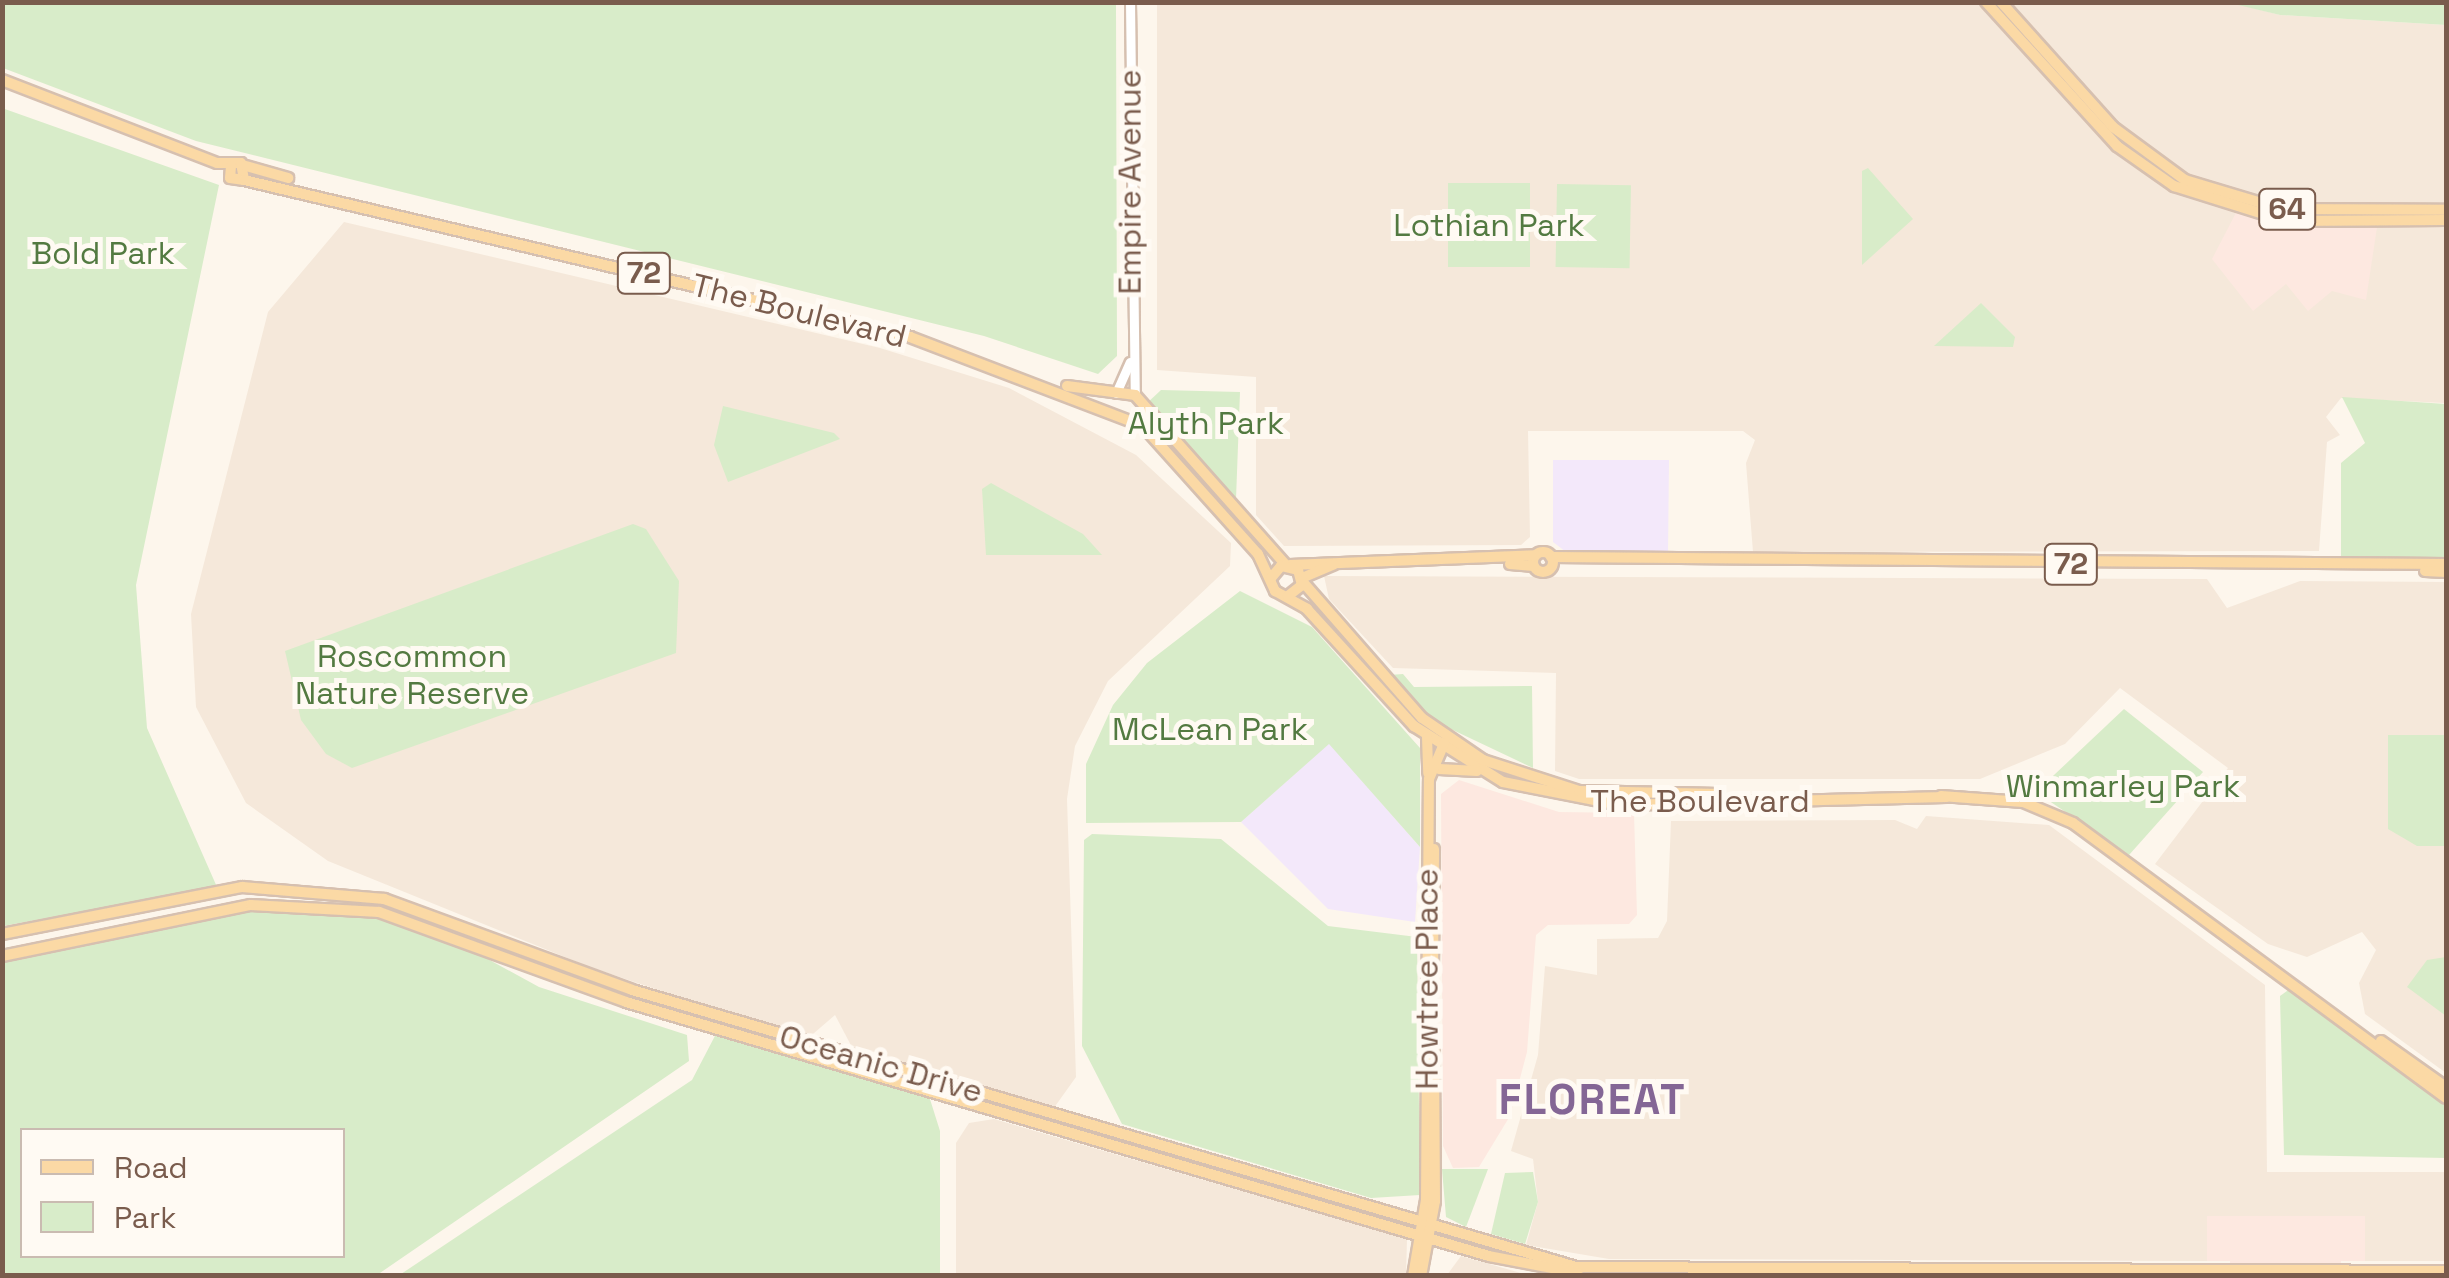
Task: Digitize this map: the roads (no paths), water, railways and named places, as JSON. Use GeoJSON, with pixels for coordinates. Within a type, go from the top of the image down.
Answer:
{"type":"FeatureCollection","features":[{"type":"Feature","properties":{"kind":"main road","name":"Empire Avenue"},"geometry":{"type":"LineString","coordinates":[[1130,2],[1130,362],[1137,399]]}},
{"type":"Feature","properties":{"kind":"main road","name":"64"},"geometry":{"type":"LineString","coordinates":[[1986,2],[2140,164],[2238,211],[2324,221],[2446,220]]}},
{"type":"Feature","properties":{"kind":"main road","name":"64"},"geometry":{"type":"LineString","coordinates":[[2001,2],[2140,151],[2220,195],[2302,209],[2446,210]]}},
{"type":"Feature","properties":{"kind":"main road","name":"The Boulevard"},"geometry":{"type":"LineString","coordinates":[[2,84],[230,171],[244,180],[910,337],[1111,416]]}},
{"type":"Feature","properties":{"kind":"main road","name":"The Boulevard"},"geometry":{"type":"LineString","coordinates":[[230,171],[246,166],[920,334],[1114,394]]}},
{"type":"Feature","properties":{"kind":"main road"},"geometry":{"type":"LineString","coordinates":[[244,180],[246,166]]}},
{"type":"Feature","properties":{"kind":"main road"},"geometry":{"type":"LineString","coordinates":[[2302,209],[2324,221]]}},
{"type":"Feature","properties":{"kind":"main road","name":"Empire Avenue"},"geometry":{"type":"LineString","coordinates":[[1114,394],[1130,362]]}},
{"type":"Feature","properties":{"kind":"main road"},"geometry":{"type":"LineString","coordinates":[[1111,416],[1114,394]]}},
{"type":"Feature","properties":{"kind":"main road","name":"72"},"geometry":{"type":"LineString","coordinates":[[1114,394],[1137,399]]}},
{"type":"Feature","properties":{"kind":"main road"},"geometry":{"type":"LineString","coordinates":[[1130,422],[1137,399]]}},
{"type":"Feature","properties":{"kind":"main road"},"geometry":{"type":"LineString","coordinates":[[1137,399],[1288,565],[1271,578]]}},
{"type":"Feature","properties":{"kind":"main road","name":"72"},"geometry":{"type":"LineString","coordinates":[[1111,416],[1149,431],[1288,596]]}},
{"type":"Feature","properties":{"kind":"main road","name":"72"},"geometry":{"type":"LineString","coordinates":[[1288,565],[1534,561],[2446,568]]}},
{"type":"Feature","properties":{"kind":"main road","name":"72"},"geometry":{"type":"LineString","coordinates":[[1302,579],[1330,565],[1551,562]]}},
{"type":"Feature","properties":{"kind":"main road","name":"The Boulevard"},"geometry":{"type":"LineString","coordinates":[[1288,565],[1447,744],[1482,772],[1592,804],[1946,797]]}},
{"type":"Feature","properties":{"kind":"main road"},"geometry":{"type":"LineString","coordinates":[[1288,596],[1302,579]]}},
{"type":"Feature","properties":{"kind":"main road","name":"The Boulevard"},"geometry":{"type":"LineString","coordinates":[[1288,596],[1427,737],[1503,770],[1579,791],[1946,797],[2054,812],[2446,1088]]}},
{"type":"Feature","properties":{"kind":"main road"},"geometry":{"type":"LineString","coordinates":[[1427,737],[1429,779]]}},
{"type":"Feature","properties":{"kind":"main road","name":"Howtree Place"},"geometry":{"type":"LineString","coordinates":[[1426,1232],[1435,1201],[1438,770],[1447,744]]}},
{"type":"Feature","properties":{"kind":"main road","name":"Howtree Place"},"geometry":{"type":"LineString","coordinates":[[1426,1232],[1429,779],[1447,744]]}},
{"type":"Feature","properties":{"kind":"main road"},"geometry":{"type":"LineString","coordinates":[[1438,770],[1482,772]]}},
{"type":"Feature","properties":{"kind":"main road","name":"Oceanic Drive"},"geometry":{"type":"LineString","coordinates":[[2,934],[242,887],[384,899],[632,990],[1426,1232],[1462,1248],[1558,1272],[2446,1271]]}},
{"type":"Feature","properties":{"kind":"main road","name":"Oceanic Drive"},"geometry":{"type":"LineString","coordinates":[[2,956],[250,904],[379,912],[626,1002],[1426,1232],[1449,1232],[1576,1267],[1762,1271]]}},
{"type":"Feature","properties":{"kind":"main road","name":"The Boulevard"},"geometry":{"type":"LineString","coordinates":[[2257,956],[2446,1098]]}},
{"type":"Feature","properties":{"kind":"main road"},"geometry":{"type":"LineString","coordinates":[[1435,1201],[1449,1232]]}},
{"type":"Feature","properties":{"kind":"main road"},"geometry":{"type":"LineString","coordinates":[[1420,1276],[1426,1232]]}},
{"type":"Feature","properties":{"kind":"main road"},"geometry":{"type":"LineString","coordinates":[[1413,1276],[1426,1232]]}},
{"type":"Feature","properties":{"kind":"main road"},"geometry":{"type":"LineString","coordinates":[[1425,1258],[1462,1248]]}},
{"type":"Feature","properties":{"kind":"district","name":"FLOREAT"},"geometry":{"type":"Point","coordinates":[1593,1100]}},
{"type":"Feature","properties":{"kind":"park label","name":"Lothian Park"},"geometry":{"type":"Point","coordinates":[1489,225]}},
{"type":"Feature","properties":{"kind":"park label","name":"Bold Park"},"geometry":{"type":"Point","coordinates":[103,253]}},
{"type":"Feature","properties":{"kind":"park label","name":"Alyth Park"},"geometry":{"type":"Point","coordinates":[1206,423]}},
{"type":"Feature","properties":{"kind":"park label","name":"Roscommon Nature Reserve"},"geometry":{"type":"Point","coordinates":[412,676]}},
{"type":"Feature","properties":{"kind":"park label","name":"McLean Park"},"geometry":{"type":"Point","coordinates":[1210,729]}},
{"type":"Feature","properties":{"kind":"park label","name":"Winmarley Park"},"geometry":{"type":"Point","coordinates":[2123,786]}}]}
